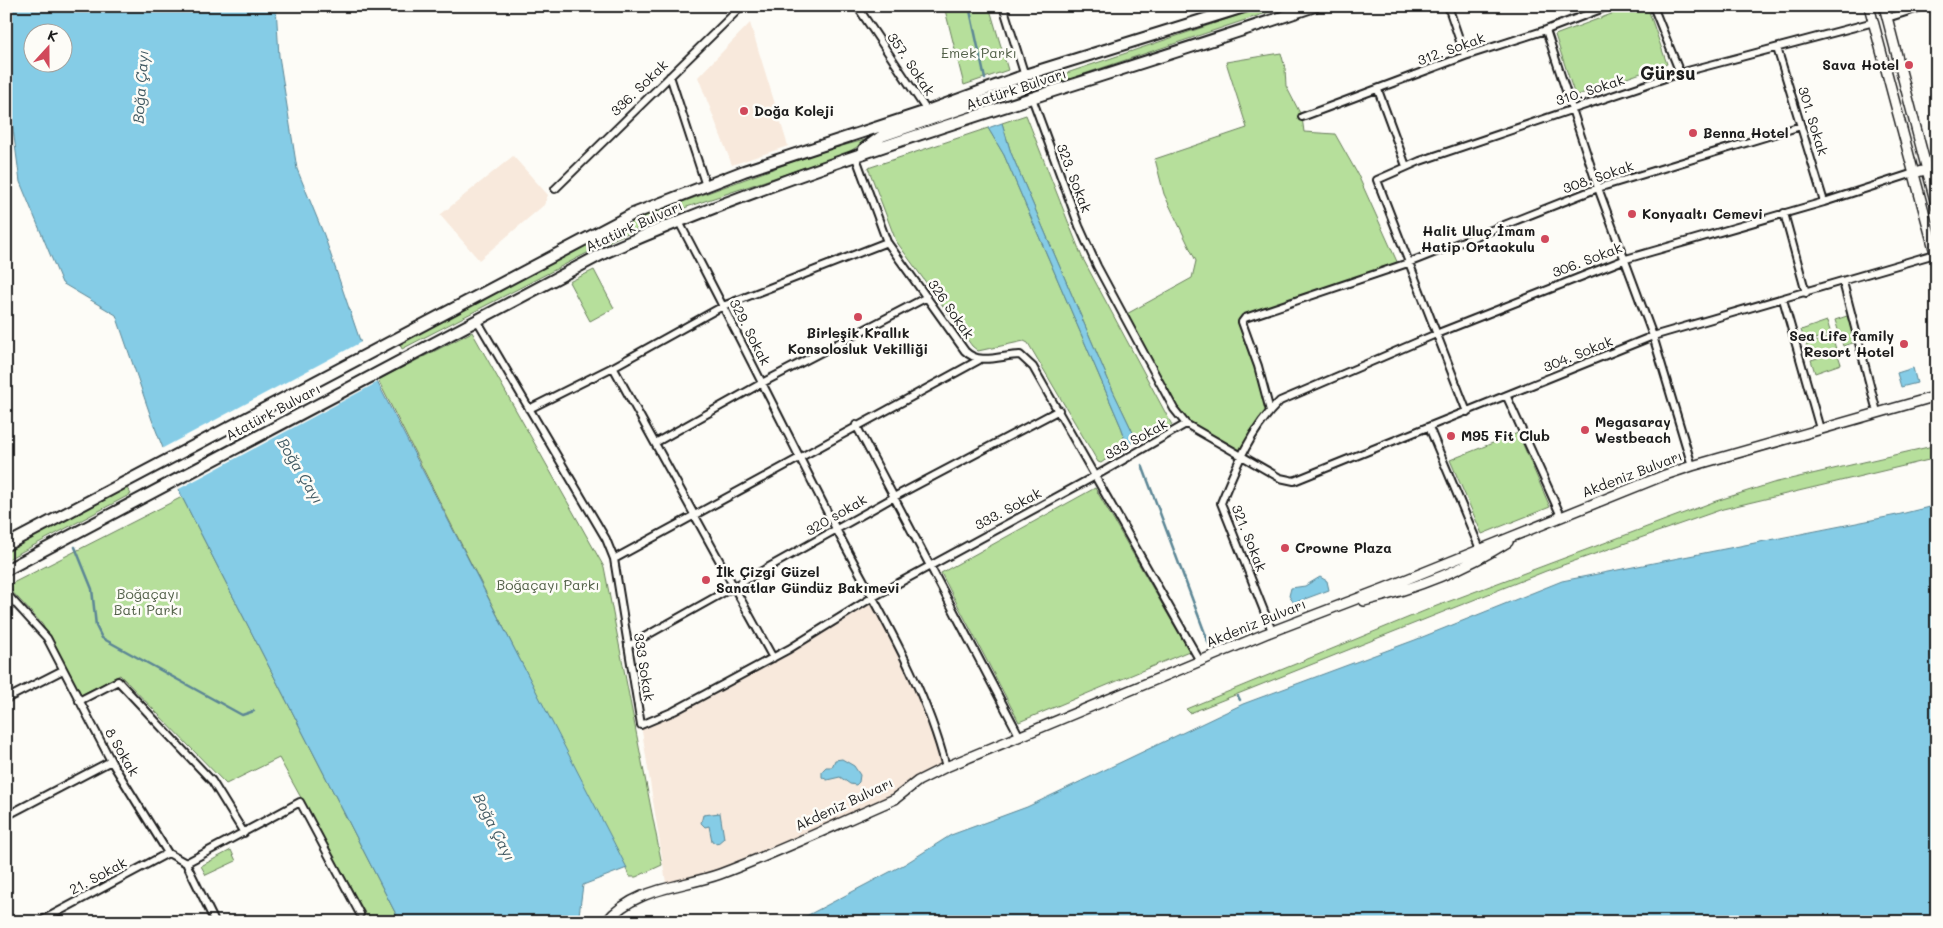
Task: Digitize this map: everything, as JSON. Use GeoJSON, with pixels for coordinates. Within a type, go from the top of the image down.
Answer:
{"type":"FeatureCollection","features":[{"type":"Feature","properties":{"kind":"main road","name":"Atatürk Bulvarı"},"geometry":{"type":"LineString","coordinates":[[6,545],[603,228],[633,214],[706,186],[927,111],[1247,6]]}},
{"type":"Feature","properties":{"kind":"main road","name":"Atatürk Bulvarı"},"geometry":{"type":"LineString","coordinates":[[6,570],[414,352],[604,253],[678,220],[855,155],[1315,6]]}},
{"type":"Feature","properties":{"kind":"main road"},"geometry":{"type":"LineString","coordinates":[[1870,6],[1936,256]]}},
{"type":"Feature","properties":{"kind":"main road"},"geometry":{"type":"LineString","coordinates":[[1884,6],[1932,168],[1937,208]]}},
{"type":"Feature","properties":{"kind":"main road"},"geometry":{"type":"LineString","coordinates":[[855,155],[882,136],[1027,79],[1034,97]]}},
{"type":"Feature","properties":{"kind":"main road","name":"306. Sokak"},"geometry":{"type":"LineString","coordinates":[[1914,173],[1932,168]]}},
{"type":"Feature","properties":{"kind":"main road","name":"Akdeniz Bulvarı"},"geometry":{"type":"LineString","coordinates":[[606,922],[626,903],[641,895],[719,874],[895,799],[918,780],[946,767],[1272,631],[1327,610],[1386,592],[1476,550],[1525,530],[1692,466],[1937,396]]}},
{"type":"Feature","properties":{"kind":"main road"},"geometry":{"type":"LineString","coordinates":[[1386,592],[1476,561],[1525,530]]}},
{"type":"Feature","properties":{"kind":"main road"},"geometry":{"type":"LineString","coordinates":[[1476,550],[1480,555],[1476,561]]}},
{"type":"Feature","properties":{"kind":"street","name":"336. Sokak"},"geometry":{"type":"LineString","coordinates":[[555,188],[742,6]]}},
{"type":"Feature","properties":{"kind":"street","name":"357. Sokak"},"geometry":{"type":"LineString","coordinates":[[857,6],[927,111]]}},
{"type":"Feature","properties":{"kind":"street"},"geometry":{"type":"LineString","coordinates":[[1003,6],[1027,79]]}},
{"type":"Feature","properties":{"kind":"street"},"geometry":{"type":"LineString","coordinates":[[1448,6],[1465,56]]}},
{"type":"Feature","properties":{"kind":"street","name":"312. Sokak"},"geometry":{"type":"LineString","coordinates":[[1302,117],[1465,56],[1546,30],[1609,6]]}},
{"type":"Feature","properties":{"kind":"street"},"geometry":{"type":"LineString","coordinates":[[1653,6],[1680,73]]}},
{"type":"Feature","properties":{"kind":"street"},"geometry":{"type":"LineString","coordinates":[[1887,18],[1926,6]]}},
{"type":"Feature","properties":{"kind":"street","name":"310. Sokak"},"geometry":{"type":"LineString","coordinates":[[1408,263],[1377,180],[1406,166],[1680,73],[1874,22]]}},
{"type":"Feature","properties":{"kind":"street"},"geometry":{"type":"LineString","coordinates":[[1546,30],[1598,188],[1626,259],[1653,336],[1692,466]]}},
{"type":"Feature","properties":{"kind":"street","name":"301. Sokak"},"geometry":{"type":"LineString","coordinates":[[1777,48],[1824,202]]}},
{"type":"Feature","properties":{"kind":"street"},"geometry":{"type":"LineString","coordinates":[[670,76],[706,186]]}},
{"type":"Feature","properties":{"kind":"street"},"geometry":{"type":"LineString","coordinates":[[1378,90],[1406,166]]}},
{"type":"Feature","properties":{"kind":"street","name":"323. Sokak"},"geometry":{"type":"LineString","coordinates":[[1034,97],[1046,138],[1079,226],[1097,266],[1152,370],[1174,409],[1186,424]]}},
{"type":"Feature","properties":{"kind":"street","name":"308. Sokak"},"geometry":{"type":"LineString","coordinates":[[1270,411],[1258,366],[1245,335],[1242,322],[1245,318],[1408,263],[1598,188],[1801,126]]}},
{"type":"Feature","properties":{"kind":"street","name":"326 Sokak"},"geometry":{"type":"LineString","coordinates":[[855,155],[887,242],[965,352],[979,360]]}},
{"type":"Feature","properties":{"kind":"street","name":"306. Sokak"},"geometry":{"type":"LineString","coordinates":[[1270,411],[1280,401],[1436,334],[1626,259],[1824,202],[1914,173]]}},
{"type":"Feature","properties":{"kind":"street"},"geometry":{"type":"LineString","coordinates":[[1784,213],[1806,293]]}},
{"type":"Feature","properties":{"kind":"street","name":"329. Sokak"},"geometry":{"type":"LineString","coordinates":[[678,220],[918,688],[946,767]]}},
{"type":"Feature","properties":{"kind":"street"},"geometry":{"type":"LineString","coordinates":[[529,409],[614,367],[723,306],[887,242]]}},
{"type":"Feature","properties":{"kind":"street","name":"304. Sokak"},"geometry":{"type":"LineString","coordinates":[[1186,424],[1280,478],[1294,481],[1507,397],[1653,336],[1936,256]]}},
{"type":"Feature","properties":{"kind":"street"},"geometry":{"type":"LineString","coordinates":[[1408,263],[1467,412]]}},
{"type":"Feature","properties":{"kind":"street"},"geometry":{"type":"LineString","coordinates":[[1843,282],[1877,412]]}},
{"type":"Feature","properties":{"kind":"street"},"geometry":{"type":"LineString","coordinates":[[655,443],[762,383],[927,296]]}},
{"type":"Feature","properties":{"kind":"street"},"geometry":{"type":"LineString","coordinates":[[1783,299],[1820,429]]}},
{"type":"Feature","properties":{"kind":"street","name":"333 Sokak"},"geometry":{"type":"LineString","coordinates":[[477,320],[606,539],[614,559],[641,725],[674,711],[773,658],[873,597],[931,565]]}},
{"type":"Feature","properties":{"kind":"street"},"geometry":{"type":"LineString","coordinates":[[614,559],[695,516],[856,425],[979,360],[1004,355],[1020,355],[1033,367],[1097,475],[1200,660]]}},
{"type":"Feature","properties":{"kind":"street"},"geometry":{"type":"LineString","coordinates":[[614,367],[773,658]]}},
{"type":"Feature","properties":{"kind":"street"},"geometry":{"type":"LineString","coordinates":[[1507,397],[1561,516]]}},
{"type":"Feature","properties":{"kind":"street","name":"320 sokak"},"geometry":{"type":"LineString","coordinates":[[628,646],[735,588],[836,528],[1058,410]]}},
{"type":"Feature","properties":{"kind":"street","name":"321. Sokak"},"geometry":{"type":"LineString","coordinates":[[1270,411],[1240,455],[1221,503],[1272,631]]}},
{"type":"Feature","properties":{"kind":"street","name":"333 Sokak"},"geometry":{"type":"LineString","coordinates":[[1097,475],[1186,424]]}},
{"type":"Feature","properties":{"kind":"street"},"geometry":{"type":"LineString","coordinates":[[856,425],[1020,737]]}},
{"type":"Feature","properties":{"kind":"street"},"geometry":{"type":"LineString","coordinates":[[1429,427],[1476,550]]}},
{"type":"Feature","properties":{"kind":"street","name":"333. Sokak"},"geometry":{"type":"LineString","coordinates":[[931,565],[1097,475]]}},
{"type":"Feature","properties":{"kind":"street","name":"8 Sokak"},"geometry":{"type":"LineString","coordinates":[[6,593],[46,638],[111,761],[168,853],[186,863]]}},
{"type":"Feature","properties":{"kind":"street"},"geometry":{"type":"LineString","coordinates":[[6,699],[63,670]]}},
{"type":"Feature","properties":{"kind":"street"},"geometry":{"type":"LineString","coordinates":[[79,700],[118,681],[212,781],[244,833]]}},
{"type":"Feature","properties":{"kind":"street"},"geometry":{"type":"LineString","coordinates":[[6,816],[111,761]]}},
{"type":"Feature","properties":{"kind":"street"},"geometry":{"type":"LineString","coordinates":[[215,922],[186,863],[300,802],[360,914]]}},
{"type":"Feature","properties":{"kind":"street","name":"21. Sokak"},"geometry":{"type":"LineString","coordinates":[[39,922],[168,853]]}},
{"type":"Feature","properties":{"kind":"shaded area","name":"Doğa Koleji"},"geometry":{"type":"Polygon","coordinates":[[[750,23],[788,146],[732,165],[698,77],[750,23]]]}},
{"type":"Feature","properties":{"kind":"shaded area"},"geometry":{"type":"Polygon","coordinates":[[[513,156],[548,195],[544,205],[479,260],[440,215],[513,156]]]}},
{"type":"Feature","properties":{"kind":"shaded area"},"geometry":{"type":"Polygon","coordinates":[[[873,597],[898,643],[946,767],[895,799],[719,874],[667,889],[641,725],[789,649],[873,597]]]}},
{"type":"Feature","properties":{"kind":"green space","name":"Emek Parkı"},"geometry":{"type":"Polygon","coordinates":[[[944,6],[989,6],[1008,70],[964,85],[944,6]]]}},
{"type":"Feature","properties":{"kind":"green space"},"geometry":{"type":"Polygon","coordinates":[[[1266,6],[1287,6],[1048,86],[1046,80],[1266,6]]]}},
{"type":"Feature","properties":{"kind":"green space"},"geometry":{"type":"Polygon","coordinates":[[[1633,6],[1647,6],[1667,64],[1575,96],[1555,35],[1633,6]]]}},
{"type":"Feature","properties":{"kind":"green space"},"geometry":{"type":"Polygon","coordinates":[[[1281,53],[1285,68],[1286,86],[1302,117],[1304,132],[1335,134],[1357,173],[1399,266],[1245,318],[1242,323],[1270,411],[1240,455],[1186,424],[1123,316],[1192,278],[1196,261],[1164,194],[1155,159],[1247,128],[1226,62],[1281,53]]]}},
{"type":"Feature","properties":{"kind":"green space"},"geometry":{"type":"Polygon","coordinates":[[[1026,115],[1082,257],[1172,425],[1144,440],[1137,441],[1113,391],[1011,153],[1002,123],[1026,115]]]}},
{"type":"Feature","properties":{"kind":"green space"},"geometry":{"type":"Polygon","coordinates":[[[988,128],[1004,155],[1122,429],[1126,445],[1101,463],[1098,462],[1028,343],[1024,341],[978,351],[972,346],[896,241],[868,168],[988,128]]]}},
{"type":"Feature","properties":{"kind":"green space"},"geometry":{"type":"Polygon","coordinates":[[[872,138],[845,154],[687,207],[614,239],[402,349],[399,342],[452,312],[634,220],[816,153],[872,138]]]}},
{"type":"Feature","properties":{"kind":"green space"},"geometry":{"type":"Polygon","coordinates":[[[594,270],[614,308],[590,321],[569,282],[594,270]]]}},
{"type":"Feature","properties":{"kind":"green space"},"geometry":{"type":"Polygon","coordinates":[[[1847,316],[1856,342],[1843,346],[1835,320],[1847,316]]]}},
{"type":"Feature","properties":{"kind":"green space"},"geometry":{"type":"Polygon","coordinates":[[[1827,321],[1831,334],[1805,342],[1801,330],[1827,321]]]}},
{"type":"Feature","properties":{"kind":"green space","name":"Boğaçayı Parkı"},"geometry":{"type":"Polygon","coordinates":[[[472,332],[604,567],[662,865],[636,877],[630,877],[378,380],[472,332]]]}},
{"type":"Feature","properties":{"kind":"green space"},"geometry":{"type":"Polygon","coordinates":[[[1832,336],[1836,349],[1810,357],[1806,345],[1832,336]]]}},
{"type":"Feature","properties":{"kind":"green space"},"geometry":{"type":"Polygon","coordinates":[[[1837,352],[1841,364],[1815,373],[1811,360],[1837,352]]]}},
{"type":"Feature","properties":{"kind":"green space"},"geometry":{"type":"Polygon","coordinates":[[[1518,433],[1550,507],[1482,534],[1450,460],[1518,433]]]}},
{"type":"Feature","properties":{"kind":"green space"},"geometry":{"type":"Polygon","coordinates":[[[1937,445],[1937,458],[1723,509],[1546,571],[1190,713],[1186,709],[1434,607],[1716,501],[1773,483],[1937,445]]]}},
{"type":"Feature","properties":{"kind":"green space"},"geometry":{"type":"Polygon","coordinates":[[[126,487],[131,494],[6,560],[6,551],[126,487]]]}},
{"type":"Feature","properties":{"kind":"green space"},"geometry":{"type":"Polygon","coordinates":[[[1095,488],[1189,651],[1019,722],[941,573],[1095,488]]]}},
{"type":"Feature","properties":{"kind":"green space","name":"Boğaçayı Batı Parkı"},"geometry":{"type":"Polygon","coordinates":[[[182,497],[400,922],[370,922],[279,758],[226,784],[120,675],[81,695],[42,624],[7,586],[182,497]]]}},
{"type":"Feature","properties":{"kind":"green space"},"geometry":{"type":"Polygon","coordinates":[[[231,850],[236,861],[206,875],[201,866],[231,850]]]}},
{"type":"Feature","properties":{"kind":"water","name":"Boğa Çayı"},"geometry":{"type":"Polygon","coordinates":[[[6,6],[276,6],[279,56],[297,169],[324,235],[368,364],[627,868],[583,885],[579,915],[582,922],[400,922],[182,497],[152,420],[116,315],[62,283],[20,182],[6,76],[6,6]]]}},
{"type":"Feature","properties":{"kind":"water"},"geometry":{"type":"Polygon","coordinates":[[[1002,123],[1011,153],[1113,391],[1137,441],[1126,445],[1122,429],[1004,155],[988,128],[1002,123]]]}},
{"type":"Feature","properties":{"kind":"water"},"geometry":{"type":"Polygon","coordinates":[[[1913,368],[1917,383],[1901,387],[1897,373],[1913,368]]]}},
{"type":"Feature","properties":{"kind":"water"},"geometry":{"type":"Polygon","coordinates":[[[1937,505],[1937,922],[795,922],[905,864],[951,835],[1027,807],[1243,704],[1415,640],[1562,581],[1897,515],[1937,505]]]}},
{"type":"Feature","properties":{"kind":"water"},"geometry":{"type":"Polygon","coordinates":[[[1320,577],[1327,581],[1329,590],[1294,603],[1289,596],[1291,588],[1305,586],[1320,577]]]}},
{"type":"Feature","properties":{"kind":"water"},"geometry":{"type":"Polygon","coordinates":[[[842,759],[854,766],[860,775],[859,782],[856,785],[850,784],[840,777],[827,780],[822,777],[822,771],[826,767],[832,767],[835,760],[842,759]]]}},
{"type":"Feature","properties":{"kind":"water"},"geometry":{"type":"Polygon","coordinates":[[[720,813],[724,838],[717,844],[712,841],[709,826],[705,827],[701,823],[703,815],[720,813]]]}},
{"type":"Feature","properties":{"kind":"pier"},"geometry":{"type":"Polygon","coordinates":[[[363,341],[380,381],[177,490],[161,449],[363,341]]]}},
{"type":"Feature","properties":{"kind":"waterway"},"geometry":{"type":"LineString","coordinates":[[969,6],[985,79]]}},
{"type":"Feature","properties":{"kind":"waterway"},"geometry":{"type":"LineString","coordinates":[[1142,465],[1209,644]]}},
{"type":"Feature","properties":{"kind":"waterway"},"geometry":{"type":"LineString","coordinates":[[75,547],[92,589],[96,626],[102,638],[242,715],[254,711]]}},
{"type":"Feature","properties":{"kind":"waterway"},"geometry":{"type":"LineString","coordinates":[[1238,696],[1240,700]]}},
{"type":"Feature","properties":{"kind":"place","name":"Sava Hotel"},"geometry":{"type":"Point","coordinates":[1909,65]}},
{"type":"Feature","properties":{"kind":"place","name":"Doğa Koleji"},"geometry":{"type":"Point","coordinates":[744,111]}},
{"type":"Feature","properties":{"kind":"place","name":"Benna Hotel"},"geometry":{"type":"Point","coordinates":[1693,133]}},
{"type":"Feature","properties":{"kind":"place","name":"Konyaaltı Cemevi"},"geometry":{"type":"Point","coordinates":[1632,214]}},
{"type":"Feature","properties":{"kind":"place","name":"Halit Uluç İmam Hatip Ortaokulu"},"geometry":{"type":"Point","coordinates":[1545,239]}},
{"type":"Feature","properties":{"kind":"place","name":"Birleşik Krallık Konsolosluk Vekilliği"},"geometry":{"type":"Point","coordinates":[858,317]}},
{"type":"Feature","properties":{"kind":"place","name":"Sea Life family Resort Hotel"},"geometry":{"type":"Point","coordinates":[1904,344]}},
{"type":"Feature","properties":{"kind":"place","name":"Megasaray Westbeach"},"geometry":{"type":"Point","coordinates":[1585,430]}},
{"type":"Feature","properties":{"kind":"place","name":"M95 Fit Club"},"geometry":{"type":"Point","coordinates":[1451,436]}},
{"type":"Feature","properties":{"kind":"place","name":"Crowne Plaza"},"geometry":{"type":"Point","coordinates":[1285,548]}},
{"type":"Feature","properties":{"kind":"place","name":"İlk Çizgi Güzel Sanatlar Gündüz Bakımevi"},"geometry":{"type":"Point","coordinates":[706,580]}},
{"type":"Feature","properties":{"kind":"district","name":"Gürsu"},"geometry":{"type":"Point","coordinates":[1668,73]}}]}
